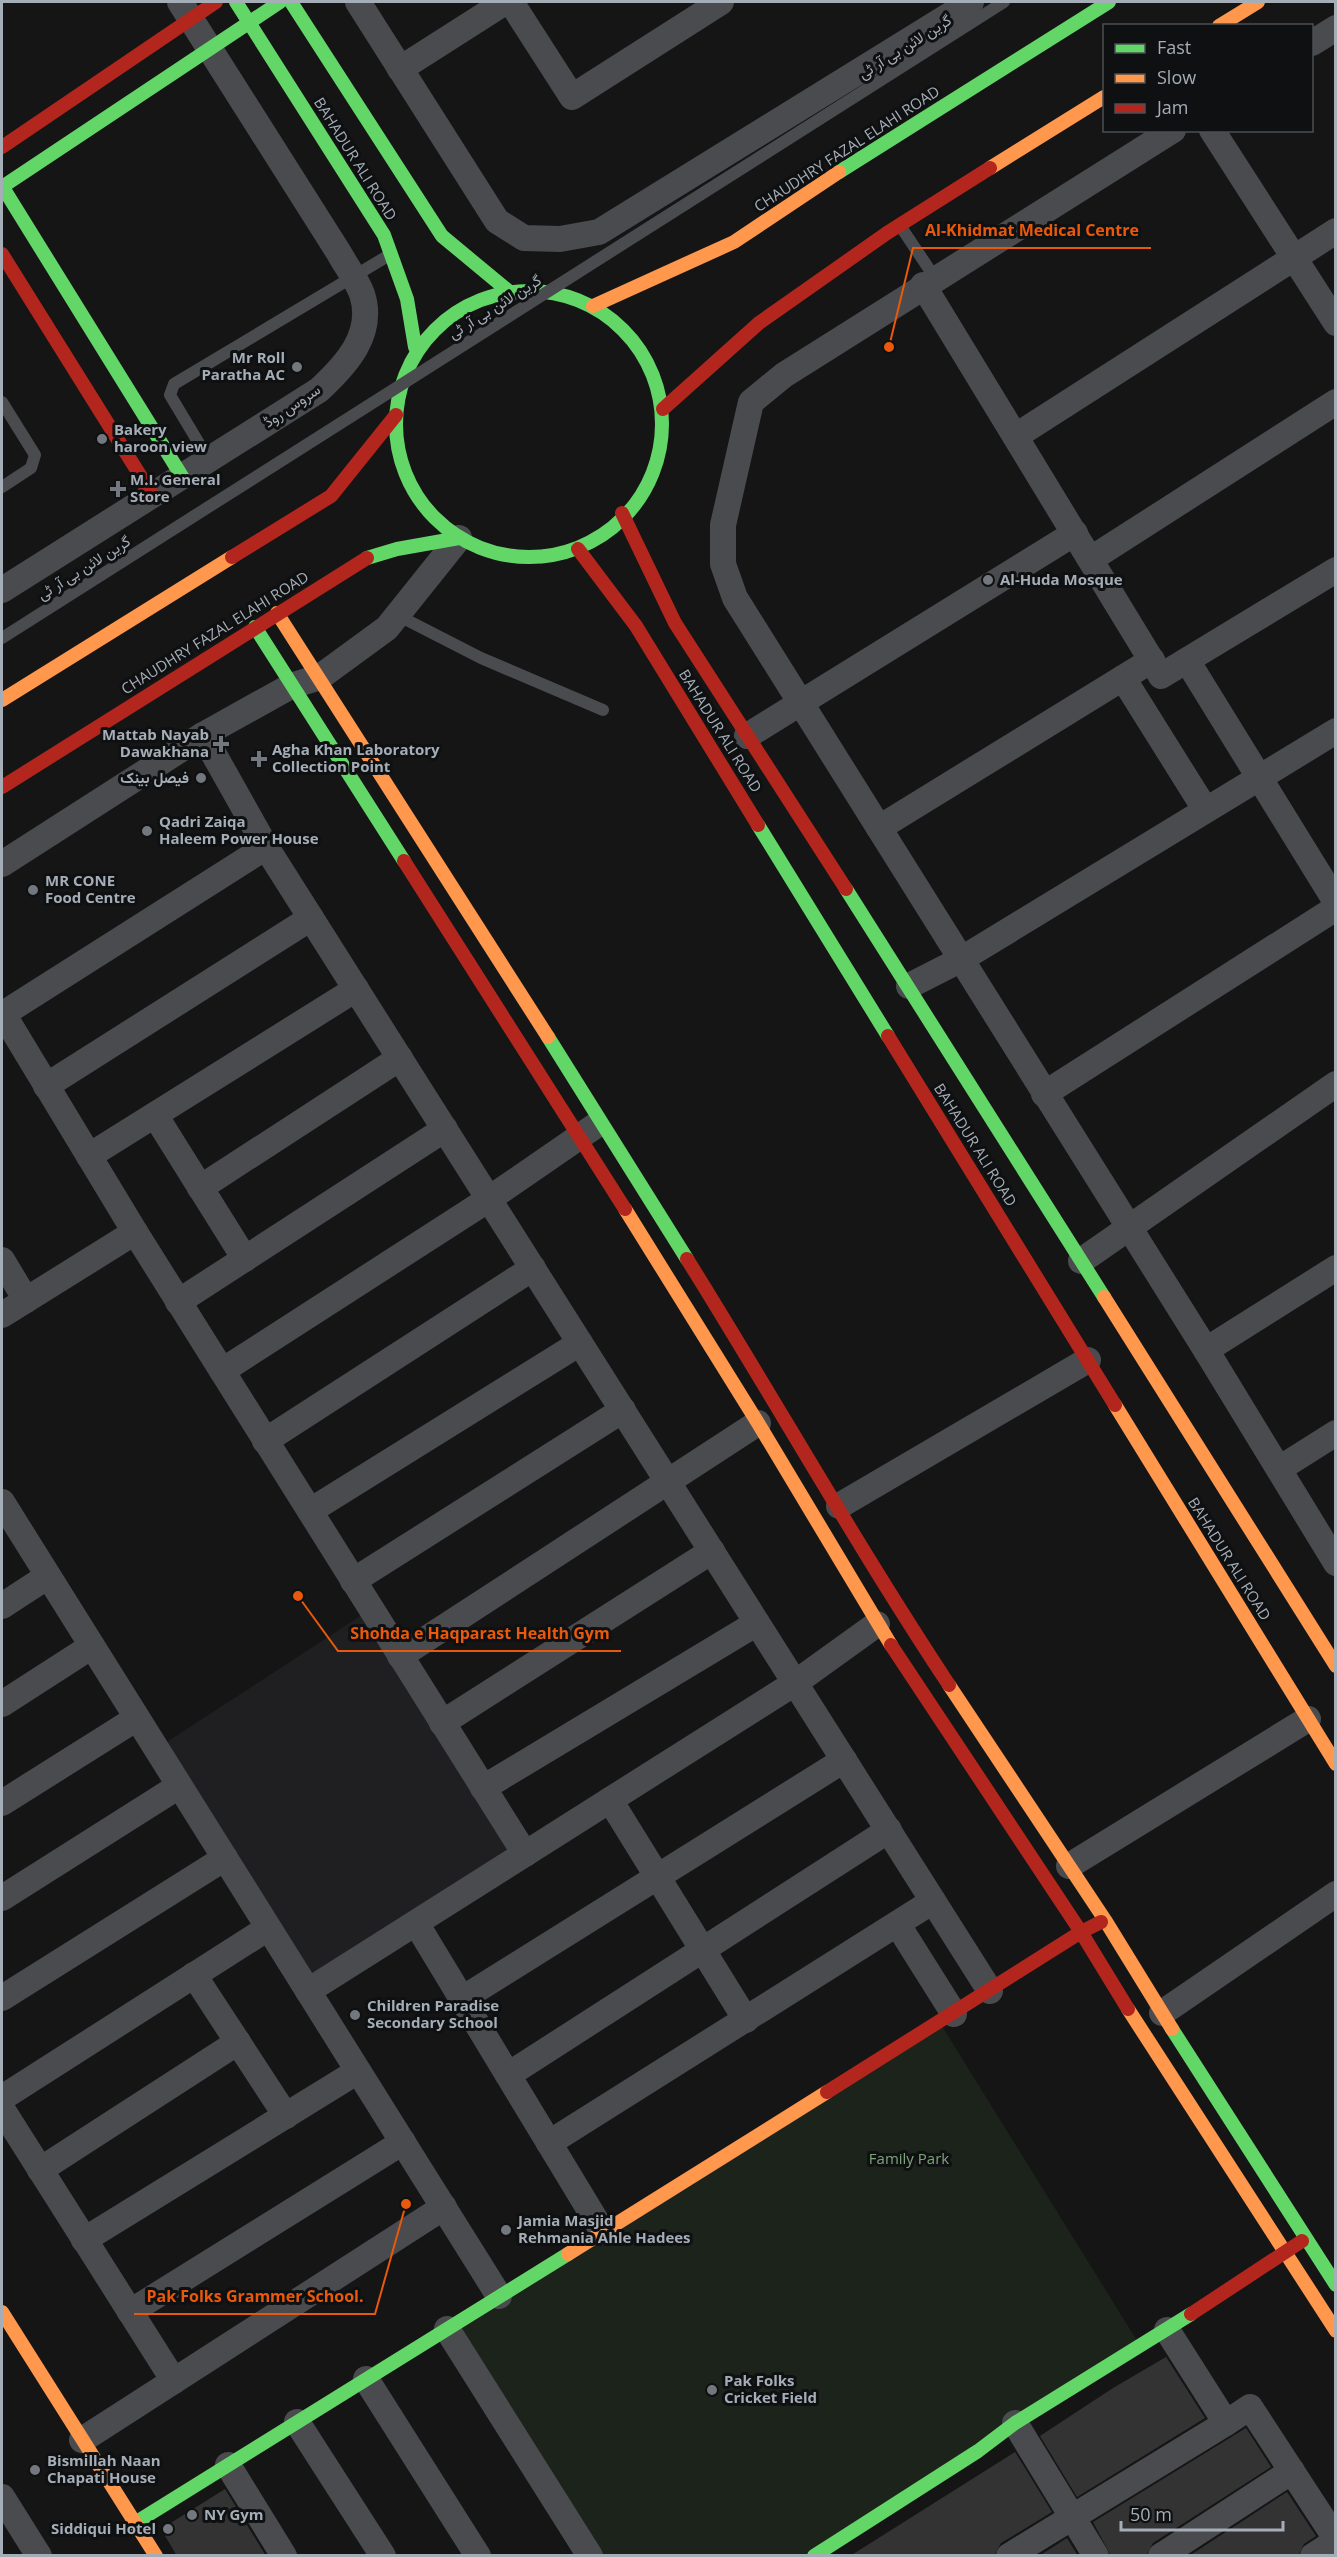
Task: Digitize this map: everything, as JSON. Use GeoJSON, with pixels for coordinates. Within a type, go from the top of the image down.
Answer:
{"type":"FeatureCollection","features":[{"type":"Feature","properties":{"kind":"street"},"geometry":{"type":"LineString","coordinates":[[2,147],[185,10],[216,2]]}},
{"type":"Feature","properties":{"kind":"street","name":"BAHADUR ALI ROAD"},"geometry":{"type":"LineString","coordinates":[[236,2],[384,235],[407,299],[415,347]]}},
{"type":"Feature","properties":{"kind":"street"},"geometry":{"type":"LineString","coordinates":[[183,478],[2,187],[280,2]]}},
{"type":"Feature","properties":{"kind":"street","name":"BAHADUR ALI ROAD"},"geometry":{"type":"LineString","coordinates":[[291,2],[441,236],[512,294]]}},
{"type":"Feature","properties":{"kind":"street"},"geometry":{"type":"LineString","coordinates":[[358,2],[497,221],[524,238],[560,239],[599,232],[961,4]]}},
{"type":"Feature","properties":{"kind":"street"},"geometry":{"type":"LineString","coordinates":[[400,69],[505,2]]}},
{"type":"Feature","properties":{"kind":"street"},"geometry":{"type":"LineString","coordinates":[[511,2],[572,97],[721,2]]}},
{"type":"Feature","properties":{"kind":"street","name":"CHAUDHRY FAZAL ELAHI ROAD"},"geometry":{"type":"LineString","coordinates":[[593,306],[734,242],[862,157],[1109,2]]}},
{"type":"Feature","properties":{"kind":"street"},"geometry":{"type":"LineString","coordinates":[[1222,24],[1258,2]]}},
{"type":"Feature","properties":{"kind":"street","name":"سروس روڈ"},"geometry":{"type":"LineString","coordinates":[[2,590],[183,478],[319,390],[345,365],[359,343],[366,318],[362,293],[185,10]]}},
{"type":"Feature","properties":{"kind":"street"},"geometry":{"type":"LineString","coordinates":[[1313,42],[1335,27]]}},
{"type":"Feature","properties":{"kind":"street"},"geometry":{"type":"LineString","coordinates":[[663,409],[759,323],[900,225],[1103,98]]}},
{"type":"Feature","properties":{"kind":"street"},"geometry":{"type":"LineString","coordinates":[[1170,132],[784,375],[751,402],[723,525],[723,564],[735,598],[1206,1350],[1335,1563]]}},
{"type":"Feature","properties":{"kind":"street"},"geometry":{"type":"LineString","coordinates":[[1213,132],[1335,323]]}},
{"type":"Feature","properties":{"kind":"street"},"geometry":{"type":"LineString","coordinates":[[1016,436],[1335,231]]}},
{"type":"Feature","properties":{"kind":"street"},"geometry":{"type":"LineString","coordinates":[[2,254],[153,496]]}},
{"type":"Feature","properties":{"kind":"street"},"geometry":{"type":"LineString","coordinates":[[929,282],[1016,436],[1161,676],[1188,662],[1335,570]]}},
{"type":"Feature","properties":{"kind":"street"},"geometry":{"type":"LineString","coordinates":[[556,292],[593,306],[619,325],[640,349],[655,378],[663,409],[662,442],[654,475],[622,513],[611,531],[578,549],[538,558],[497,555],[459,538],[431,515],[411,486],[398,451],[396,415],[404,377],[415,347],[448,317],[482,298],[512,294],[556,292]]}},
{"type":"Feature","properties":{"kind":"street"},"geometry":{"type":"LineString","coordinates":[[1091,559],[1335,402]]}},
{"type":"Feature","properties":{"kind":"street"},"geometry":{"type":"LineString","coordinates":[[2,700],[331,496],[396,415]]}},
{"type":"Feature","properties":{"kind":"street","name":"BAHADUR ALI ROAD"},"geometry":{"type":"LineString","coordinates":[[622,513],[675,623],[909,986],[1335,1666]]}},
{"type":"Feature","properties":{"kind":"street"},"geometry":{"type":"LineString","coordinates":[[747,736],[1075,532]]}},
{"type":"Feature","properties":{"kind":"street"},"geometry":{"type":"LineString","coordinates":[[2,864],[203,735],[291,686],[320,677],[387,628],[459,538]]}},
{"type":"Feature","properties":{"kind":"street","name":"CHAUDHRY FAZAL ELAHI ROAD"},"geometry":{"type":"LineString","coordinates":[[2,787],[362,559],[397,549],[459,538]]}},
{"type":"Feature","properties":{"kind":"street","name":"BAHADUR ALI ROAD"},"geometry":{"type":"LineString","coordinates":[[578,549],[636,626],[1335,1764]]}},
{"type":"Feature","properties":{"kind":"street"},"geometry":{"type":"LineString","coordinates":[[277,613],[602,1121],[839,1506],[899,1609],[1105,1920],[1335,2285]]}},
{"type":"Feature","properties":{"kind":"street"},"geometry":{"type":"LineString","coordinates":[[255,627],[580,1136],[758,1423],[877,1624],[1081,1932],[1335,2331]]}},
{"type":"Feature","properties":{"kind":"street"},"geometry":{"type":"LineString","coordinates":[[879,828],[1152,660]]}},
{"type":"Feature","properties":{"kind":"street"},"geometry":{"type":"LineString","coordinates":[[1188,662],[1335,902]]}},
{"type":"Feature","properties":{"kind":"street"},"geometry":{"type":"LineString","coordinates":[[1123,678],[1204,809]]}},
{"type":"Feature","properties":{"kind":"street"},"geometry":{"type":"LineString","coordinates":[[909,986],[960,960],[1335,731]]}},
{"type":"Feature","properties":{"kind":"street"},"geometry":{"type":"LineString","coordinates":[[203,735],[267,847],[311,918],[990,1991]]}},
{"type":"Feature","properties":{"kind":"street"},"geometry":{"type":"LineString","coordinates":[[267,847],[2,1013],[178,1302],[525,1854]]}},
{"type":"Feature","properties":{"kind":"street"},"geometry":{"type":"LineString","coordinates":[[1044,1094],[1335,908]]}},
{"type":"Feature","properties":{"kind":"street"},"geometry":{"type":"LineString","coordinates":[[46,1086],[311,918]]}},
{"type":"Feature","properties":{"kind":"street"},"geometry":{"type":"LineString","coordinates":[[88,1156],[356,988]]}},
{"type":"Feature","properties":{"kind":"street"},"geometry":{"type":"LineString","coordinates":[[200,1188],[400,1058]]}},
{"type":"Feature","properties":{"kind":"street"},"geometry":{"type":"LineString","coordinates":[[1082,1261],[1335,1084]]}},
{"type":"Feature","properties":{"kind":"street"},"geometry":{"type":"LineString","coordinates":[[155,1115],[245,1259]]}},
{"type":"Feature","properties":{"kind":"street"},"geometry":{"type":"LineString","coordinates":[[222,1371],[489,1199],[602,1121]]}},
{"type":"Feature","properties":{"kind":"street"},"geometry":{"type":"LineString","coordinates":[[178,1302],[445,1129]]}},
{"type":"Feature","properties":{"kind":"street"},"geometry":{"type":"LineString","coordinates":[[2,1315],[135,1232]]}},
{"type":"Feature","properties":{"kind":"street"},"geometry":{"type":"LineString","coordinates":[[2,1260],[26,1300]]}},
{"type":"Feature","properties":{"kind":"street"},"geometry":{"type":"LineString","coordinates":[[265,1441],[533,1268]]}},
{"type":"Feature","properties":{"kind":"street"},"geometry":{"type":"LineString","coordinates":[[1206,1350],[1335,1268]]}},
{"type":"Feature","properties":{"kind":"street"},"geometry":{"type":"LineString","coordinates":[[309,1511],[580,1343]]}},
{"type":"Feature","properties":{"kind":"street"},"geometry":{"type":"LineString","coordinates":[[839,1506],[1088,1360]]}},
{"type":"Feature","properties":{"kind":"street"},"geometry":{"type":"LineString","coordinates":[[353,1581],[623,1410]]}},
{"type":"Feature","properties":{"kind":"street"},"geometry":{"type":"LineString","coordinates":[[400,1656],[667,1480],[758,1423]]}},
{"type":"Feature","properties":{"kind":"street"},"geometry":{"type":"LineString","coordinates":[[1279,1469],[1335,1433]]}},
{"type":"Feature","properties":{"kind":"street"},"geometry":{"type":"LineString","coordinates":[[2,1505],[500,2296]]}},
{"type":"Feature","properties":{"kind":"street"},"geometry":{"type":"LineString","coordinates":[[442,1723],[712,1551]]}},
{"type":"Feature","properties":{"kind":"street"},"geometry":{"type":"LineString","coordinates":[[2,1606],[48,1576]]}},
{"type":"Feature","properties":{"kind":"street"},"geometry":{"type":"LineString","coordinates":[[483,1788],[757,1623]]}},
{"type":"Feature","properties":{"kind":"street"},"geometry":{"type":"LineString","coordinates":[[308,1991],[795,1683],[877,1624]]}},
{"type":"Feature","properties":{"kind":"street"},"geometry":{"type":"LineString","coordinates":[[2,1704],[92,1646]]}},
{"type":"Feature","properties":{"kind":"street"},"geometry":{"type":"LineString","coordinates":[[2,1803],[137,1718]]}},
{"type":"Feature","properties":{"kind":"street"},"geometry":{"type":"LineString","coordinates":[[1069,1866],[1308,1719]]}},
{"type":"Feature","properties":{"kind":"street"},"geometry":{"type":"LineString","coordinates":[[462,1999],[844,1760]]}},
{"type":"Feature","properties":{"kind":"street"},"geometry":{"type":"LineString","coordinates":[[2,1898],[179,1786]]}},
{"type":"Feature","properties":{"kind":"street"},"geometry":{"type":"LineString","coordinates":[[610,1800],[746,2020]]}},
{"type":"Feature","properties":{"kind":"street"},"geometry":{"type":"LineString","coordinates":[[508,2075],[889,1830]]}},
{"type":"Feature","properties":{"kind":"street"},"geometry":{"type":"LineString","coordinates":[[2,1998],[225,1858]]}},
{"type":"Feature","properties":{"kind":"street"},"geometry":{"type":"LineString","coordinates":[[1162,2013],[1335,1894]]}},
{"type":"Feature","properties":{"kind":"street"},"geometry":{"type":"LineString","coordinates":[[549,2144],[933,1901]]}},
{"type":"Feature","properties":{"kind":"street"},"geometry":{"type":"LineString","coordinates":[[135,2523],[954,2014],[1081,1932],[1105,1920]]}},
{"type":"Feature","properties":{"kind":"street"},"geometry":{"type":"LineString","coordinates":[[416,1923],[603,2232]]}},
{"type":"Feature","properties":{"kind":"street"},"geometry":{"type":"LineString","coordinates":[[898,1925],[954,2014]]}},
{"type":"Feature","properties":{"kind":"street"},"geometry":{"type":"LineString","coordinates":[[2,2098],[268,1928]]}},
{"type":"Feature","properties":{"kind":"street"},"geometry":{"type":"LineString","coordinates":[[194,1975],[286,2116]]}},
{"type":"Feature","properties":{"kind":"street"},"geometry":{"type":"LineString","coordinates":[[40,2170],[238,2042]]}},
{"type":"Feature","properties":{"kind":"street"},"geometry":{"type":"LineString","coordinates":[[84,2240],[358,2071]]}},
{"type":"Feature","properties":{"kind":"street"},"geometry":{"type":"LineString","coordinates":[[2,2109],[174,2381]]}},
{"type":"Feature","properties":{"kind":"street"},"geometry":{"type":"LineString","coordinates":[[130,2312],[403,2142]]}},
{"type":"Feature","properties":{"kind":"street"},"geometry":{"type":"LineString","coordinates":[[82,2440],[444,2207]]}},
{"type":"Feature","properties":{"kind":"street"},"geometry":{"type":"LineString","coordinates":[[814,2556],[978,2451],[1015,2423],[1167,2330],[1306,2239]]}},
{"type":"Feature","properties":{"kind":"street"},"geometry":{"type":"LineString","coordinates":[[2,2312],[156,2556]]}},
{"type":"Feature","properties":{"kind":"street"},"geometry":{"type":"LineString","coordinates":[[447,2329],[590,2556]]}},
{"type":"Feature","properties":{"kind":"street"},"geometry":{"type":"LineString","coordinates":[[1167,2330],[1226,2423]]}},
{"type":"Feature","properties":{"kind":"street"},"geometry":{"type":"LineString","coordinates":[[366,2379],[478,2556]]}},
{"type":"Feature","properties":{"kind":"street"},"geometry":{"type":"LineString","coordinates":[[1010,2556],[1250,2406],[1335,2540],[1313,2556]]}},
{"type":"Feature","properties":{"kind":"street"},"geometry":{"type":"LineString","coordinates":[[297,2422],[383,2556]]}},
{"type":"Feature","properties":{"kind":"street"},"geometry":{"type":"LineString","coordinates":[[1015,2423],[1096,2556]]}},
{"type":"Feature","properties":{"kind":"street"},"geometry":{"type":"LineString","coordinates":[[228,2465],[284,2556]]}},
{"type":"Feature","properties":{"kind":"street"},"geometry":{"type":"LineString","coordinates":[[1161,2556],[1292,2471]]}},
{"type":"Feature","properties":{"kind":"street"},"geometry":{"type":"LineString","coordinates":[[2,2497],[39,2556]]}},
{"type":"Feature","properties":{"kind":"lane","name":"گرین لائن بی آر ٹی"},"geometry":{"type":"LineString","coordinates":[[2,638],[1004,2]]}},
{"type":"Feature","properties":{"kind":"lane"},"geometry":{"type":"LineString","coordinates":[[900,225],[929,282]]}},
{"type":"Feature","properties":{"kind":"lane"},"geometry":{"type":"LineString","coordinates":[[209,460],[170,395],[174,384],[392,253]]}},
{"type":"Feature","properties":{"kind":"lane"},"geometry":{"type":"LineString","coordinates":[[2,402],[35,455],[35,461],[31,468],[2,487]]}},
{"type":"Feature","properties":{"kind":"lane"},"geometry":{"type":"LineString","coordinates":[[397,615],[481,658],[603,710]]}},
{"type":"Feature","properties":{"kind":"shaded area"},"geometry":{"type":"Polygon","coordinates":[[[371,1609],[525,1854],[308,1991],[156,1749],[371,1609]]]}},
{"type":"Feature","properties":{"kind":"green space","name":"Pak Folks Cricket Field"},"geometry":{"type":"Polygon","coordinates":[[[940,2023],[1141,2347],[814,2555],[590,2556],[447,2329],[940,2023]]]}},
{"type":"Feature","properties":{"kind":"building"},"geometry":{"type":"Polygon","coordinates":[[[1166,2357],[1205,2418],[1077,2497],[1040,2436],[1113,2388],[1166,2357]]]}},
{"type":"Feature","properties":{"kind":"building"},"geometry":{"type":"Polygon","coordinates":[[[1246,2428],[1271,2467],[1153,2543],[1146,2556],[1111,2556],[1093,2522],[1246,2428]]]}},
{"type":"Feature","properties":{"kind":"building"},"geometry":{"type":"Polygon","coordinates":[[[1015,2452],[1052,2512],[1001,2543],[994,2556],[850,2556],[1015,2452]]]}},
{"type":"Feature","properties":{"kind":"building"},"geometry":{"type":"Polygon","coordinates":[[[225,2489],[266,2556],[177,2556],[161,2529],[225,2489]]]}},
{"type":"Feature","properties":{"kind":"building"},"geometry":{"type":"Polygon","coordinates":[[[1287,2492],[1316,2536],[1304,2544],[1298,2556],[1189,2556],[1287,2492]]]}},
{"type":"Feature","properties":{"kind":"building"},"geometry":{"type":"Polygon","coordinates":[[[1067,2538],[1078,2556],[1039,2556],[1067,2538]]]}},
{"type":"Feature","properties":{"kind":"traffic: fast"},"geometry":{"type":"LineString","coordinates":[[236,2],[384,235],[407,299],[415,347]]}},
{"type":"Feature","properties":{"kind":"traffic: fast"},"geometry":{"type":"LineString","coordinates":[[2,187],[280,2]]}},
{"type":"Feature","properties":{"kind":"traffic: fast"},"geometry":{"type":"LineString","coordinates":[[291,2],[442,236],[512,294]]}},
{"type":"Feature","properties":{"kind":"traffic: fast"},"geometry":{"type":"LineString","coordinates":[[839,172],[1109,2]]}},
{"type":"Feature","properties":{"kind":"traffic: fast"},"geometry":{"type":"LineString","coordinates":[[2,186],[183,478]]}},
{"type":"Feature","properties":{"kind":"traffic: fast"},"geometry":{"type":"LineString","coordinates":[[529,291],[555,293],[580,301],[603,313],[623,330],[640,350],[652,373],[660,398],[662,424],[660,450],[652,475],[640,498],[623,518],[603,535],[580,547],[555,555],[529,557],[503,555],[478,547],[455,535],[435,518],[418,498],[406,475],[398,450],[396,424],[398,398],[406,373],[418,350],[435,330],[455,313],[478,301],[503,293],[529,291]]}},
{"type":"Feature","properties":{"kind":"traffic: fast"},"geometry":{"type":"LineString","coordinates":[[367,558],[397,549],[459,538]]}},
{"type":"Feature","properties":{"kind":"traffic: fast"},"geometry":{"type":"LineString","coordinates":[[255,627],[404,861]]}},
{"type":"Feature","properties":{"kind":"traffic: fast"},"geometry":{"type":"LineString","coordinates":[[758,825],[888,1036]]}},
{"type":"Feature","properties":{"kind":"traffic: fast"},"geometry":{"type":"LineString","coordinates":[[846,889],[1104,1297]]}},
{"type":"Feature","properties":{"kind":"traffic: fast"},"geometry":{"type":"LineString","coordinates":[[548,1037],[687,1259]]}},
{"type":"Feature","properties":{"kind":"traffic: fast"},"geometry":{"type":"LineString","coordinates":[[1172,2029],[1336,2285]]}},
{"type":"Feature","properties":{"kind":"traffic: fast"},"geometry":{"type":"LineString","coordinates":[[135,2523],[568,2254]]}},
{"type":"Feature","properties":{"kind":"traffic: fast"},"geometry":{"type":"LineString","coordinates":[[814,2556],[978,2451],[1015,2423],[1191,2314]]}},
{"type":"Feature","properties":{"kind":"traffic: slow"},"geometry":{"type":"LineString","coordinates":[[1222,24],[1258,2]]}},
{"type":"Feature","properties":{"kind":"traffic: slow"},"geometry":{"type":"LineString","coordinates":[[990,168],[1103,98]]}},
{"type":"Feature","properties":{"kind":"traffic: slow"},"geometry":{"type":"LineString","coordinates":[[593,306],[734,242],[839,172]]}},
{"type":"Feature","properties":{"kind":"traffic: slow"},"geometry":{"type":"LineString","coordinates":[[2,700],[232,557]]}},
{"type":"Feature","properties":{"kind":"traffic: slow"},"geometry":{"type":"LineString","coordinates":[[277,613],[548,1037]]}},
{"type":"Feature","properties":{"kind":"traffic: slow"},"geometry":{"type":"LineString","coordinates":[[625,1209],[758,1423],[891,1645]]}},
{"type":"Feature","properties":{"kind":"traffic: slow"},"geometry":{"type":"LineString","coordinates":[[1104,1297],[1336,1666]]}},
{"type":"Feature","properties":{"kind":"traffic: slow"},"geometry":{"type":"LineString","coordinates":[[1115,1405],[1336,1764]]}},
{"type":"Feature","properties":{"kind":"traffic: slow"},"geometry":{"type":"LineString","coordinates":[[949,1685],[1105,1920],[1172,2029]]}},
{"type":"Feature","properties":{"kind":"traffic: slow"},"geometry":{"type":"LineString","coordinates":[[1128,2009],[1336,2331]]}},
{"type":"Feature","properties":{"kind":"traffic: slow"},"geometry":{"type":"LineString","coordinates":[[568,2254],[827,2092]]}},
{"type":"Feature","properties":{"kind":"traffic: slow"},"geometry":{"type":"LineString","coordinates":[[2,2312],[156,2556]]}},
{"type":"Feature","properties":{"kind":"traffic: jam"},"geometry":{"type":"LineString","coordinates":[[2,147],[216,2]]}},
{"type":"Feature","properties":{"kind":"traffic: jam"},"geometry":{"type":"LineString","coordinates":[[663,409],[759,323],[887,233],[990,168]]}},
{"type":"Feature","properties":{"kind":"traffic: jam"},"geometry":{"type":"LineString","coordinates":[[2,254],[153,496]]}},
{"type":"Feature","properties":{"kind":"traffic: jam"},"geometry":{"type":"LineString","coordinates":[[232,557],[331,496],[396,415]]}},
{"type":"Feature","properties":{"kind":"traffic: jam"},"geometry":{"type":"LineString","coordinates":[[622,513],[675,623],[846,889]]}},
{"type":"Feature","properties":{"kind":"traffic: jam"},"geometry":{"type":"LineString","coordinates":[[578,549],[636,626],[758,825]]}},
{"type":"Feature","properties":{"kind":"traffic: jam"},"geometry":{"type":"LineString","coordinates":[[2,787],[367,558]]}},
{"type":"Feature","properties":{"kind":"traffic: jam"},"geometry":{"type":"LineString","coordinates":[[404,861],[625,1209]]}},
{"type":"Feature","properties":{"kind":"traffic: jam"},"geometry":{"type":"LineString","coordinates":[[888,1036],[1115,1405]]}},
{"type":"Feature","properties":{"kind":"traffic: jam"},"geometry":{"type":"LineString","coordinates":[[687,1259],[882,1580],[949,1685]]}},
{"type":"Feature","properties":{"kind":"traffic: jam"},"geometry":{"type":"LineString","coordinates":[[891,1645],[1081,1932],[1128,2009]]}},
{"type":"Feature","properties":{"kind":"traffic: jam"},"geometry":{"type":"LineString","coordinates":[[827,2092],[1081,1932],[1101,1922]]}},
{"type":"Feature","properties":{"kind":"traffic: jam"},"geometry":{"type":"LineString","coordinates":[[1191,2314],[1302,2241]]}},
{"type":"Feature","properties":{"kind":"place","name":"Al-Khidmat Medical Centre"},"geometry":{"type":"Point","coordinates":[889,347]}},
{"type":"Feature","properties":{"kind":"place","name":"Mr Roll Paratha AC"},"geometry":{"type":"Point","coordinates":[297,367]}},
{"type":"Feature","properties":{"kind":"place","name":"Bakery haroon view"},"geometry":{"type":"Point","coordinates":[102,439]}},
{"type":"Feature","properties":{"kind":"place","name":"M.I. General Store"},"geometry":{"type":"Point","coordinates":[118,489]}},
{"type":"Feature","properties":{"kind":"place","name":"Al-Huda Mosque"},"geometry":{"type":"Point","coordinates":[988,580]}},
{"type":"Feature","properties":{"kind":"place","name":"Mattab Nayab Dawakhana"},"geometry":{"type":"Point","coordinates":[221,744]}},
{"type":"Feature","properties":{"kind":"place","name":"Agha Khan Laboratory Collection Point"},"geometry":{"type":"Point","coordinates":[259,759]}},
{"type":"Feature","properties":{"kind":"place","name":"فیصل بینک"},"geometry":{"type":"Point","coordinates":[201,778]}},
{"type":"Feature","properties":{"kind":"place","name":"Qadri Zaiqa Haleem Power House"},"geometry":{"type":"Point","coordinates":[147,831]}},
{"type":"Feature","properties":{"kind":"place","name":"MR CONE Food Centre"},"geometry":{"type":"Point","coordinates":[33,890]}},
{"type":"Feature","properties":{"kind":"place","name":"Shohda e Haqparast Health Gym"},"geometry":{"type":"Point","coordinates":[298,1596]}},
{"type":"Feature","properties":{"kind":"place","name":"Children Paradise Secondary School"},"geometry":{"type":"Point","coordinates":[355,2015]}},
{"type":"Feature","properties":{"kind":"place","name":"Pak Folks Grammer School."},"geometry":{"type":"Point","coordinates":[406,2204]}},
{"type":"Feature","properties":{"kind":"place","name":"Jamia Masjid Rehmania Ahle Hadees"},"geometry":{"type":"Point","coordinates":[506,2230]}},
{"type":"Feature","properties":{"kind":"place","name":"Pak Folks Cricket Field"},"geometry":{"type":"Point","coordinates":[712,2390]}},
{"type":"Feature","properties":{"kind":"place","name":"Bismillah Naan Chapati House"},"geometry":{"type":"Point","coordinates":[35,2470]}},
{"type":"Feature","properties":{"kind":"place","name":"NY Gym"},"geometry":{"type":"Point","coordinates":[192,2515]}},
{"type":"Feature","properties":{"kind":"place","name":"Siddiqui Hotel"},"geometry":{"type":"Point","coordinates":[168,2529]}},
{"type":"Feature","properties":{"kind":"park label","name":"Family Park"},"geometry":{"type":"Point","coordinates":[909,2159]}}]}
